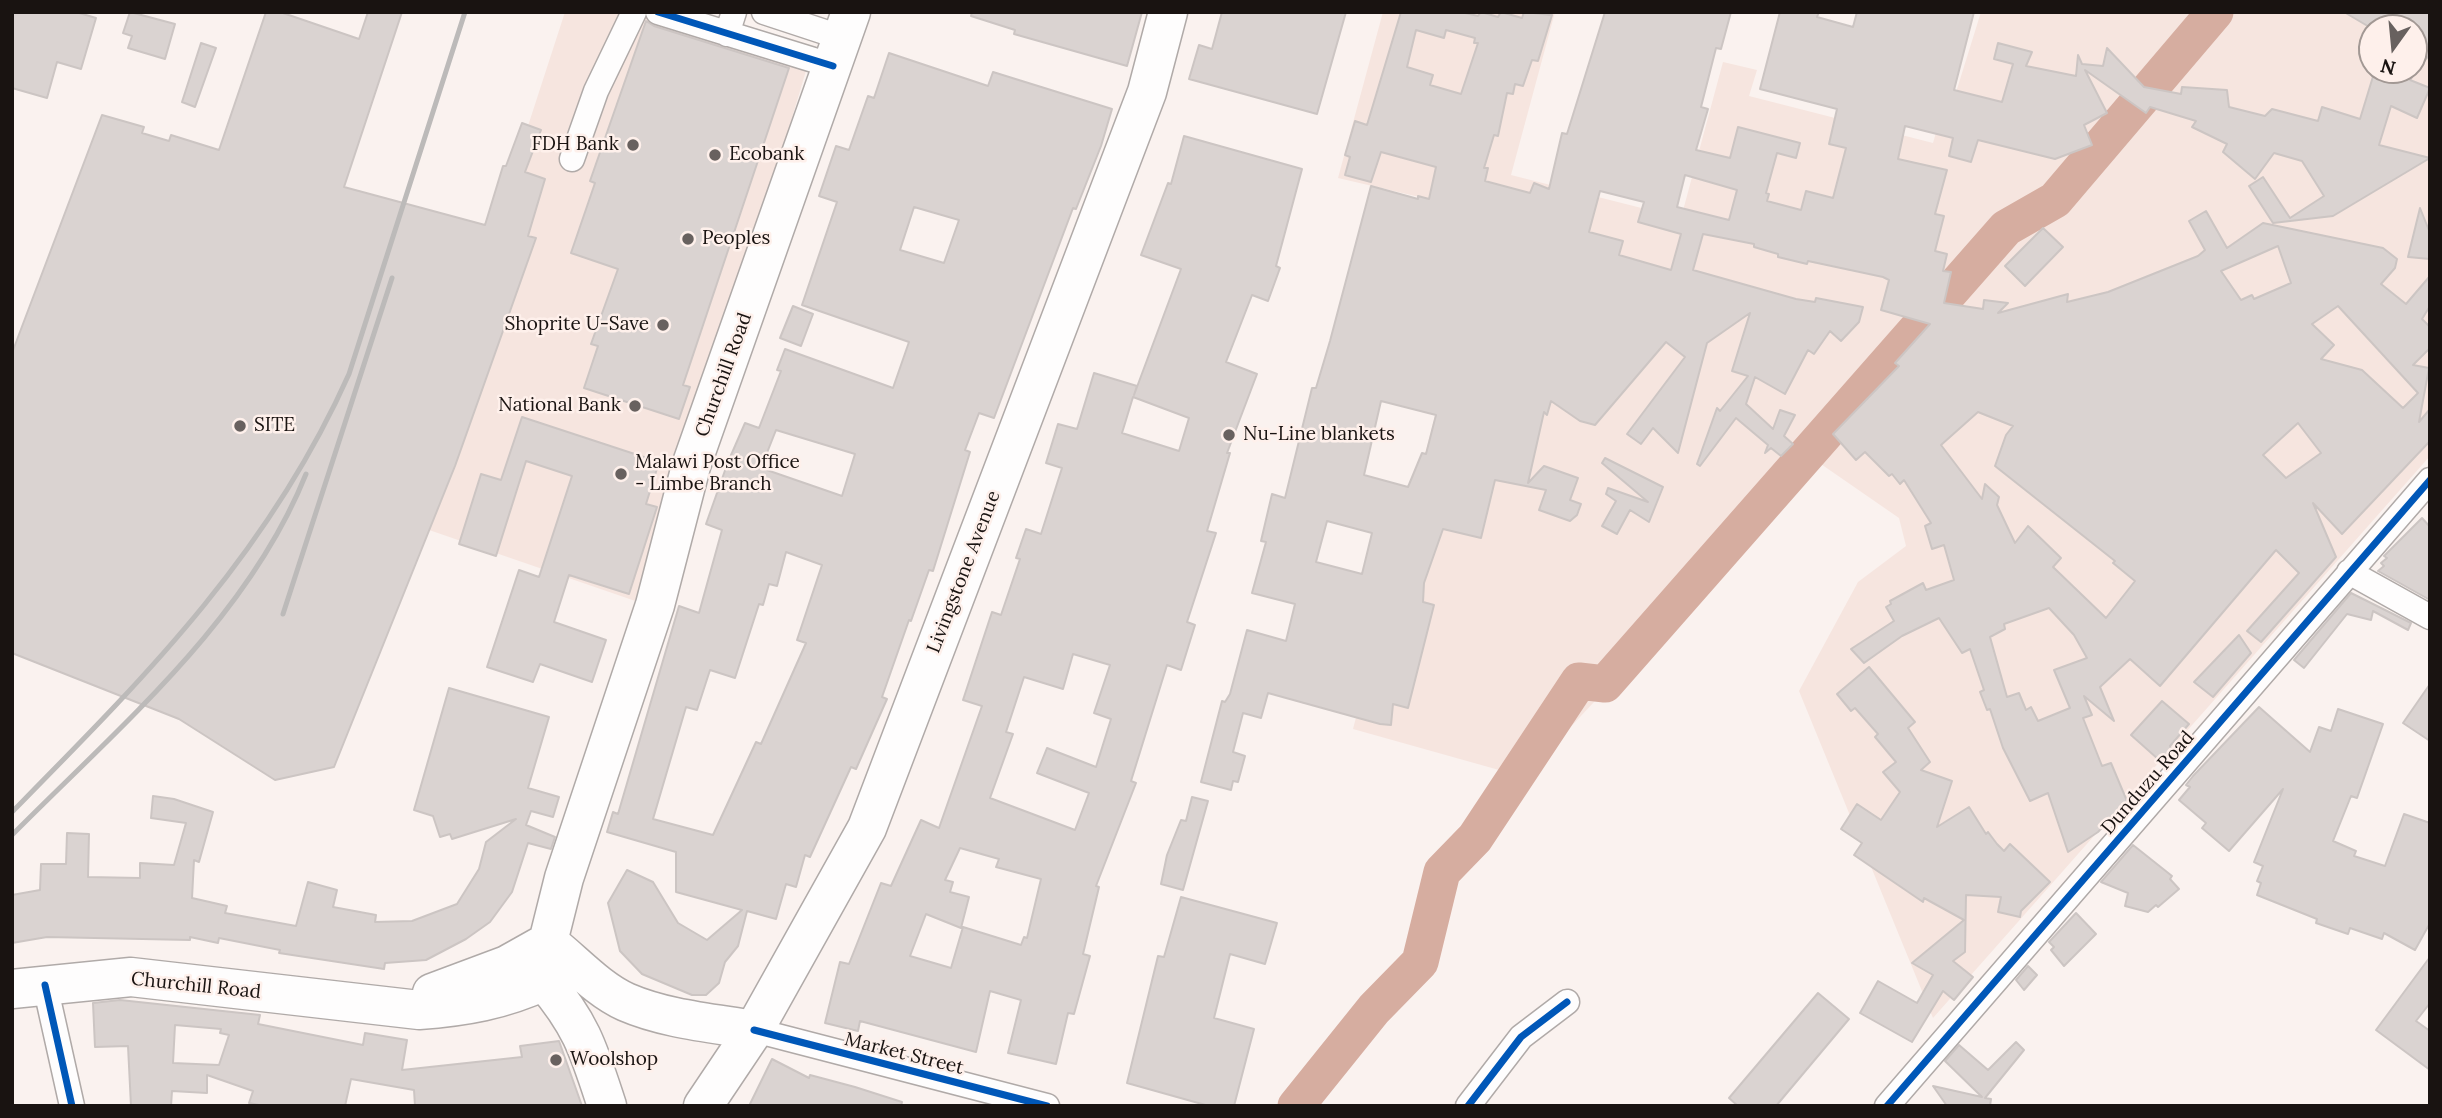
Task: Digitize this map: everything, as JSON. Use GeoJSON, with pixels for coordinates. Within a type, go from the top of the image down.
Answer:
{"type":"FeatureCollection","features":[{"type":"Feature","properties":{"kind":"highway","name":"Livingstone Avenue"},"geometry":{"type":"LineString","coordinates":[[703,1106],[754,1030],[867,828],[1147,92],[1168,12]]}},
{"type":"Feature","properties":{"kind":"highway","name":"Churchill Road"},"geometry":{"type":"LineString","coordinates":[[544,981],[548,942],[564,878],[655,605],[691,466],[842,39]]}},
{"type":"Feature","properties":{"kind":"highway"},"geometry":{"type":"LineString","coordinates":[[379,1004],[438,991],[507,965],[548,942],[604,988],[626,1002],[684,1018],[754,1030]]}},
{"type":"Feature","properties":{"kind":"highway","name":"Churchill Road"},"geometry":{"type":"LineString","coordinates":[[29,987],[131,977],[234,987],[327,1002],[379,1004]]}},
{"type":"Feature","properties":{"kind":"highway"},"geometry":{"type":"LineString","coordinates":[[379,1004],[419,1010],[459,1007],[513,996],[544,981],[567,1008],[585,1040],[607,1106]]}},
{"type":"Feature","properties":{"kind":"highway"},"geometry":{"type":"LineString","coordinates":[[585,1040],[601,1016],[626,1002]]}},
{"type":"Feature","properties":{"kind":"street"},"geometry":{"type":"LineString","coordinates":[[572,159],[596,91],[634,12]]}},
{"type":"Feature","properties":{"kind":"street"},"geometry":{"type":"LineString","coordinates":[[658,12],[842,39]]}},
{"type":"Feature","properties":{"kind":"street"},"geometry":{"type":"LineString","coordinates":[[764,12],[842,39]]}},
{"type":"Feature","properties":{"kind":"street","name":"Dunduzu Road"},"geometry":{"type":"LineString","coordinates":[[1888,1106],[2430,480]]}},
{"type":"Feature","properties":{"kind":"street"},"geometry":{"type":"LineString","coordinates":[[2349,572],[2430,617]]}},
{"type":"Feature","properties":{"kind":"street"},"geometry":{"type":"LineString","coordinates":[[29,987],[72,1106]]}},
{"type":"Feature","properties":{"kind":"street"},"geometry":{"type":"LineString","coordinates":[[1468,1106],[1521,1037],[1567,1002]]}},
{"type":"Feature","properties":{"kind":"street","name":"Market Street"},"geometry":{"type":"LineString","coordinates":[[754,1030],[1047,1106]]}},
{"type":"Feature","properties":{"kind":"shaded area"},"geometry":{"type":"Polygon","coordinates":[[[565,12],[642,12],[808,64],[647,605],[400,520],[565,12]]]}},
{"type":"Feature","properties":{"kind":"shaded area"},"geometry":{"type":"Polygon","coordinates":[[[1383,12],[1555,12],[1511,175],[1681,218],[1723,62],[1757,70],[1749,96],[1933,143],[1944,105],[1953,102],[1981,12],[2430,12],[2430,456],[1933,1018],[1799,691],[1858,582],[1906,546],[1899,518],[1818,462],[1524,777],[1353,729],[1488,213],[1338,178],[1383,12]]]}},
{"type":"Feature","properties":{"kind":"building"},"geometry":{"type":"Polygon","coordinates":[[[12,12],[76,12],[96,18],[81,69],[57,62],[47,98],[12,88],[12,12]]]}},
{"type":"Feature","properties":{"kind":"building"},"geometry":{"type":"Polygon","coordinates":[[[130,12],[175,24],[165,59],[128,48],[132,36],[123,33],[130,12]]]}},
{"type":"Feature","properties":{"kind":"building","name":"SITE"},"geometry":{"type":"Polygon","coordinates":[[[266,12],[280,12],[359,39],[368,12],[402,12],[344,187],[485,225],[503,166],[506,166],[522,123],[541,130],[525,172],[545,179],[528,236],[536,238],[455,466],[334,767],[275,780],[179,719],[12,653],[12,353],[102,115],[144,127],[142,133],[169,141],[171,135],[219,150],[266,12]]]}},
{"type":"Feature","properties":{"kind":"building"},"geometry":{"type":"Polygon","coordinates":[[[972,12],[1142,12],[1127,66],[1014,34],[1015,30],[971,16],[972,12]]]}},
{"type":"Feature","properties":{"kind":"building"},"geometry":{"type":"Polygon","coordinates":[[[1222,12],[1346,12],[1317,114],[1189,79],[1199,45],[1212,49],[1222,12]]]}},
{"type":"Feature","properties":{"kind":"building"},"geometry":{"type":"Polygon","coordinates":[[[1401,12],[1461,12],[1478,16],[1481,12],[1498,17],[1501,12],[1522,18],[1524,12],[1552,15],[1538,61],[1532,60],[1523,86],[1515,84],[1513,94],[1507,93],[1498,136],[1494,135],[1484,168],[1488,168],[1485,181],[1530,193],[1534,183],[1549,189],[1562,133],[1567,134],[1605,12],[1731,12],[1721,49],[1716,48],[1701,107],[1708,109],[1696,150],[1730,158],[1738,127],[1800,143],[1796,158],[1777,153],[1766,193],[1769,194],[1767,201],[1801,210],[1806,191],[1833,198],[1846,148],[1829,144],[1837,109],[1760,89],[1780,12],[1819,12],[1817,17],[1853,27],[1857,12],[1974,12],[1954,90],[2002,102],[2013,64],[1994,59],[1998,43],[2032,52],[2026,66],[2076,76],[2078,55],[2082,64],[2103,66],[2107,48],[2144,87],[2181,94],[2182,87],[2227,90],[2229,107],[2265,116],[2272,109],[2318,121],[2322,107],[2360,119],[2371,84],[2420,84],[2430,88],[2417,118],[2391,106],[2379,145],[2430,158],[2333,216],[2273,223],[2249,186],[2263,177],[2290,218],[2324,196],[2302,161],[2274,153],[2255,179],[2223,152],[2227,144],[2192,127],[2196,121],[2150,107],[2146,113],[2085,70],[2107,113],[2084,125],[2092,145],[2055,159],[1978,140],[1971,162],[1949,156],[1953,138],[1905,126],[1898,159],[1947,170],[1935,214],[1944,216],[1935,251],[1947,254],[1943,271],[1951,272],[1944,303],[1983,309],[1984,300],[2008,303],[1998,313],[2068,294],[2067,302],[2108,292],[2198,256],[2205,250],[2189,221],[2206,211],[2227,248],[2263,223],[2383,248],[2397,259],[2395,268],[2381,284],[2406,304],[2430,276],[2430,306],[2422,319],[2430,327],[2430,348],[2413,365],[2429,368],[2419,422],[2430,409],[2430,441],[2342,534],[2313,503],[2336,557],[2261,642],[2247,631],[2299,573],[2276,550],[2160,686],[2130,659],[2100,687],[2114,721],[2084,696],[2092,715],[2083,718],[2102,766],[2111,763],[2127,801],[2098,832],[2068,852],[2048,793],[2030,801],[2003,748],[1990,709],[1987,710],[1980,692],[1984,690],[1970,649],[1962,653],[1939,618],[1902,636],[1864,663],[1851,649],[1894,621],[1886,607],[1891,604],[1890,601],[1923,583],[1926,590],[1954,580],[1944,545],[1932,549],[1925,526],[1931,523],[1904,480],[1900,484],[1865,452],[1856,460],[1833,434],[1899,366],[1895,363],[1930,324],[1881,310],[1889,280],[1883,277],[1808,261],[1807,264],[1778,257],[1778,254],[1754,247],[1754,244],[1703,234],[1693,270],[1796,299],[1815,302],[1816,298],[1863,307],[1859,322],[1841,341],[1830,331],[1814,354],[1808,350],[1785,394],[1755,377],[1746,404],[1773,429],[1780,410],[1795,415],[1784,436],[1793,444],[1781,456],[1771,448],[1765,453],[1768,445],[1736,418],[1700,466],[1697,464],[1717,408],[1720,411],[1748,376],[1732,371],[1750,313],[1707,343],[1678,453],[1653,428],[1641,444],[1627,434],[1685,357],[1666,342],[1595,425],[1580,421],[1551,401],[1547,415],[1544,412],[1528,483],[1544,466],[1578,478],[1570,500],[1581,504],[1577,515],[1570,521],[1539,510],[1546,490],[1495,480],[1481,538],[1443,529],[1424,583],[1423,602],[1434,605],[1408,708],[1393,704],[1391,725],[1380,724],[1268,693],[1261,718],[1243,713],[1233,752],[1245,756],[1238,782],[1233,781],[1231,790],[1201,782],[1222,701],[1225,702],[1230,694],[1247,630],[1286,641],[1295,604],[1252,593],[1266,542],[1261,541],[1272,494],[1285,498],[1312,388],[1316,388],[1330,341],[1371,186],[1418,199],[1418,196],[1429,199],[1436,167],[1381,152],[1371,182],[1345,175],[1350,157],[1345,155],[1355,121],[1367,125],[1401,12]],[[1416,30],[1407,67],[1433,75],[1430,85],[1461,94],[1478,43],[1474,43],[1475,38],[1446,30],[1444,38],[1416,30]],[[1685,175],[1677,207],[1729,220],[1737,190],[1685,175]],[[1600,191],[1589,232],[1623,241],[1619,255],[1671,270],[1681,234],[1638,222],[1644,202],[1600,191]],[[2278,246],[2221,271],[2241,300],[2252,295],[2254,299],[2291,283],[2278,246]],[[2338,306],[2312,324],[2334,345],[2321,359],[2362,370],[2403,408],[2418,393],[2338,306]],[[1381,401],[1364,475],[1408,487],[1422,453],[1426,454],[1436,415],[1381,401]],[[1978,412],[1941,445],[1982,499],[1985,484],[1999,497],[1997,505],[2015,543],[2028,526],[2061,558],[2053,567],[2106,618],[2135,581],[2113,563],[2115,561],[1995,466],[2006,435],[2013,426],[1978,412]],[[2298,423],[2263,455],[2286,478],[2321,453],[2298,423]],[[1327,521],[1316,562],[1362,574],[1372,533],[1327,521]],[[2049,608],[2004,624],[2005,629],[1990,637],[2007,697],[2019,693],[2026,710],[2031,707],[2038,721],[2070,708],[2054,670],[2087,658],[2074,635],[2049,608]]]}},
{"type":"Feature","properties":{"kind":"building"},"geometry":{"type":"Polygon","coordinates":[[[2344,12],[2430,12],[2428,57],[2428,14],[2358,14],[2358,20],[2344,12]]]}},
{"type":"Feature","properties":{"kind":"building"},"geometry":{"type":"Polygon","coordinates":[[[646,21],[654,26],[789,68],[683,385],[690,387],[679,419],[584,388],[598,346],[591,344],[618,269],[571,253],[595,183],[590,181],[646,21]]]}},
{"type":"Feature","properties":{"kind":"building"},"geometry":{"type":"Polygon","coordinates":[[[201,43],[216,48],[195,107],[182,102],[201,43]]]}},
{"type":"Feature","properties":{"kind":"building"},"geometry":{"type":"Polygon","coordinates":[[[889,53],[988,86],[993,72],[1112,109],[1101,146],[1076,209],[1073,208],[994,418],[979,413],[965,450],[970,452],[933,571],[929,570],[911,621],[909,620],[882,697],[887,699],[856,769],[851,767],[810,857],[805,855],[796,887],[786,884],[776,919],[747,911],[738,946],[725,962],[719,983],[706,995],[692,995],[642,974],[620,951],[608,903],[627,870],[653,882],[678,923],[707,940],[742,910],[676,892],[676,852],[607,832],[613,812],[618,814],[679,606],[699,613],[722,530],[706,524],[728,462],[745,423],[759,428],[781,371],[777,370],[785,349],[893,388],[909,342],[802,305],[837,202],[819,196],[836,146],[849,150],[868,96],[874,98],[889,53]],[[914,207],[900,250],[944,263],[959,220],[914,207]],[[776,430],[761,468],[842,496],[855,454],[776,430]],[[786,552],[777,586],[769,584],[763,605],[759,604],[735,678],[710,670],[697,710],[686,707],[653,819],[713,835],[756,742],[761,744],[806,643],[797,640],[822,565],[786,552]]]}},
{"type":"Feature","properties":{"kind":"building"},"geometry":{"type":"Polygon","coordinates":[[[1184,136],[1302,169],[1276,266],[1280,268],[1268,301],[1252,295],[1226,362],[1257,374],[1227,453],[1230,453],[1207,531],[1216,533],[1187,622],[1195,625],[1181,670],[1167,665],[1131,781],[1136,783],[1096,886],[1099,887],[1083,954],[1090,956],[1074,1014],[1068,1013],[1056,1064],[1008,1053],[1021,1000],[990,991],[976,1052],[860,1021],[858,1031],[825,1023],[840,962],[849,964],[881,883],[891,886],[921,820],[939,828],[982,706],[963,700],[992,612],[1001,615],[1020,559],[1016,558],[1026,529],[1041,534],[1062,468],[1046,463],[1058,424],[1077,429],[1094,373],[1137,386],[1134,395],[1181,269],[1141,255],[1168,183],[1171,184],[1184,136]],[[1133,397],[1122,433],[1179,451],[1189,418],[1133,397]],[[1073,654],[1063,689],[1024,677],[1006,732],[1013,734],[990,798],[1075,830],[1089,793],[1037,773],[1047,748],[1096,767],[1111,719],[1094,713],[1110,665],[1073,654]],[[960,848],[945,880],[953,882],[950,892],[969,897],[961,928],[926,914],[910,956],[951,968],[963,927],[1021,945],[1024,937],[1027,938],[1041,879],[996,867],[999,859],[960,848]]]}},
{"type":"Feature","properties":{"kind":"building"},"geometry":{"type":"Polygon","coordinates":[[[2420,208],[2430,233],[2430,259],[2408,257],[2420,208]]]}},
{"type":"Feature","properties":{"kind":"building"},"geometry":{"type":"Polygon","coordinates":[[[2043,228],[2063,247],[2025,286],[2005,266],[2043,228]]]}},
{"type":"Feature","properties":{"kind":"building"},"geometry":{"type":"Polygon","coordinates":[[[793,306],[813,314],[801,346],[780,338],[793,306]]]}},
{"type":"Feature","properties":{"kind":"building"},"geometry":{"type":"Polygon","coordinates":[[[522,417],[659,462],[646,504],[657,507],[629,594],[569,575],[554,622],[606,640],[592,682],[540,664],[533,682],[487,667],[519,570],[539,577],[572,476],[526,461],[496,556],[459,544],[481,474],[501,480],[522,417]]]}},
{"type":"Feature","properties":{"kind":"building"},"geometry":{"type":"Polygon","coordinates":[[[1605,458],[1663,487],[1649,522],[1630,510],[1617,534],[1602,526],[1616,501],[1606,494],[1608,488],[1648,502],[1602,463],[1605,458]]]}},
{"type":"Feature","properties":{"kind":"building"},"geometry":{"type":"Polygon","coordinates":[[[2422,518],[2430,527],[2430,600],[2378,571],[2384,566],[2381,563],[2387,558],[2384,556],[2422,518]]]}},
{"type":"Feature","properties":{"kind":"building"},"geometry":{"type":"Polygon","coordinates":[[[2351,593],[2411,623],[2408,630],[2373,611],[2371,620],[2347,614],[2304,668],[2294,660],[2351,593]]]}},
{"type":"Feature","properties":{"kind":"building"},"geometry":{"type":"Polygon","coordinates":[[[2239,635],[2251,653],[2213,697],[2194,682],[2239,635]]]}},
{"type":"Feature","properties":{"kind":"building"},"geometry":{"type":"Polygon","coordinates":[[[1869,667],[1915,722],[1908,728],[1930,762],[1921,770],[1952,781],[1937,827],[1969,807],[1986,834],[1988,832],[2004,851],[2010,844],[2050,882],[2021,911],[2020,917],[1998,912],[2001,897],[1966,895],[1965,952],[1953,961],[1973,977],[1954,1000],[1943,991],[1912,1042],[1860,1013],[1878,981],[1917,1003],[1933,975],[1912,963],[1964,920],[1924,898],[1923,902],[1854,855],[1862,843],[1841,829],[1857,804],[1881,820],[1900,792],[1883,772],[1896,762],[1875,737],[1878,734],[1855,708],[1851,711],[1837,694],[1869,667]]]}},
{"type":"Feature","properties":{"kind":"building"},"geometry":{"type":"Polygon","coordinates":[[[2430,684],[2430,741],[2403,723],[2430,684]]]}},
{"type":"Feature","properties":{"kind":"building"},"geometry":{"type":"Polygon","coordinates":[[[449,688],[549,717],[528,788],[559,797],[553,817],[531,811],[526,825],[555,837],[551,849],[528,843],[512,892],[490,922],[466,939],[426,960],[385,963],[384,969],[279,953],[280,950],[219,938],[218,943],[190,937],[190,940],[47,937],[12,943],[12,895],[40,890],[41,864],[66,864],[67,833],[89,834],[88,877],[140,878],[140,863],[174,865],[186,823],[151,818],[153,796],[174,799],[213,812],[199,862],[194,860],[192,898],[227,906],[225,913],[296,926],[308,882],[337,890],[333,907],[376,915],[375,922],[412,921],[457,904],[479,869],[486,842],[516,819],[452,839],[450,834],[440,837],[433,816],[414,810],[449,688]]]}},
{"type":"Feature","properties":{"kind":"building"},"geometry":{"type":"Polygon","coordinates":[[[2162,701],[2189,724],[2170,746],[2172,751],[2158,759],[2131,735],[2162,701]]]}},
{"type":"Feature","properties":{"kind":"building"},"geometry":{"type":"Polygon","coordinates":[[[2259,707],[2310,752],[2319,727],[2331,731],[2338,709],[2383,724],[2357,798],[2351,796],[2333,841],[2356,851],[2354,856],[2385,866],[2404,814],[2430,823],[2430,923],[2415,950],[2384,933],[2382,939],[2350,928],[2348,934],[2316,923],[2317,919],[2257,895],[2261,883],[2257,881],[2263,866],[2254,862],[2283,789],[2229,851],[2202,828],[2206,823],[2179,800],[2190,787],[2186,785],[2193,776],[2259,707]]]}},
{"type":"Feature","properties":{"kind":"building"},"geometry":{"type":"Polygon","coordinates":[[[1192,797],[1208,801],[1183,890],[1161,884],[1167,855],[1181,820],[1186,821],[1192,797]]]}},
{"type":"Feature","properties":{"kind":"building"},"geometry":{"type":"Polygon","coordinates":[[[2133,845],[2172,876],[2170,879],[2179,889],[2148,912],[2125,906],[2128,893],[2101,882],[2133,845]]]}},
{"type":"Feature","properties":{"kind":"building"},"geometry":{"type":"Polygon","coordinates":[[[1181,897],[1277,923],[1265,964],[1230,954],[1214,1018],[1254,1029],[1234,1106],[1209,1106],[1127,1083],[1158,956],[1164,957],[1181,897]]]}},
{"type":"Feature","properties":{"kind":"building"},"geometry":{"type":"Polygon","coordinates":[[[2076,913],[2096,934],[2064,966],[2051,950],[2054,947],[2049,942],[2076,913]]]}},
{"type":"Feature","properties":{"kind":"building"},"geometry":{"type":"Polygon","coordinates":[[[2430,957],[2430,1003],[2416,1021],[2430,1031],[2430,1070],[2376,1030],[2430,957]]]}},
{"type":"Feature","properties":{"kind":"building"},"geometry":{"type":"Polygon","coordinates":[[[2028,966],[2037,975],[2024,990],[2016,980],[2028,966]]]}},
{"type":"Feature","properties":{"kind":"building"},"geometry":{"type":"Polygon","coordinates":[[[1818,993],[1849,1019],[1776,1106],[1738,1106],[1729,1098],[1818,993]]]}},
{"type":"Feature","properties":{"kind":"building"},"geometry":{"type":"Polygon","coordinates":[[[120,1000],[260,1015],[258,1024],[363,1045],[365,1033],[407,1040],[402,1070],[522,1057],[520,1046],[559,1041],[582,1106],[415,1106],[414,1090],[351,1079],[345,1106],[264,1106],[249,1103],[253,1091],[207,1075],[207,1093],[172,1091],[171,1106],[131,1106],[128,1046],[95,1047],[93,1003],[120,1000]],[[175,1025],[173,1063],[219,1065],[229,1035],[220,1033],[221,1029],[175,1025]]]}},
{"type":"Feature","properties":{"kind":"building"},"geometry":{"type":"Polygon","coordinates":[[[2016,1042],[2024,1050],[1985,1098],[1991,1099],[1990,1106],[1947,1106],[1933,1086],[1982,1097],[1945,1061],[1959,1045],[1988,1070],[2016,1042]]]}},
{"type":"Feature","properties":{"kind":"building"},"geometry":{"type":"Polygon","coordinates":[[[772,1059],[809,1078],[810,1075],[855,1087],[902,1102],[901,1106],[749,1106],[772,1059]]]}},
{"type":"Feature","properties":{"kind":"waterway"},"geometry":{"type":"LineString","coordinates":[[1296,1106],[1374,1009],[1420,962],[1442,872],[1475,838],[1579,681],[1605,684],[2006,228],[2055,200],[2215,12]]}},
{"type":"Feature","properties":{"kind":"railway"},"geometry":{"type":"LineString","coordinates":[[12,812],[110,711],[201,609],[282,499],[317,439],[349,374],[465,12]]}},
{"type":"Feature","properties":{"kind":"railway"},"geometry":{"type":"LineString","coordinates":[[283,614],[392,278]]}},
{"type":"Feature","properties":{"kind":"railway"},"geometry":{"type":"LineString","coordinates":[[12,835],[137,711],[216,623],[251,576],[281,527],[306,474]]}},
{"type":"Feature","properties":{"kind":"cycle path"},"geometry":{"type":"LineString","coordinates":[[658,12],[833,66]]}},
{"type":"Feature","properties":{"kind":"cycle path"},"geometry":{"type":"LineString","coordinates":[[1887,1106],[2430,480]]}},
{"type":"Feature","properties":{"kind":"cycle path"},"geometry":{"type":"LineString","coordinates":[[45,985],[72,1106]]}},
{"type":"Feature","properties":{"kind":"cycle path"},"geometry":{"type":"LineString","coordinates":[[1468,1106],[1521,1037],[1567,1002]]}},
{"type":"Feature","properties":{"kind":"cycle path"},"geometry":{"type":"LineString","coordinates":[[754,1030],[1047,1106]]}},
{"type":"Feature","properties":{"kind":"place","name":"FDH Bank"},"geometry":{"type":"Point","coordinates":[633,145]}},
{"type":"Feature","properties":{"kind":"place","name":"Ecobank"},"geometry":{"type":"Point","coordinates":[715,155]}},
{"type":"Feature","properties":{"kind":"place","name":"Peoples"},"geometry":{"type":"Point","coordinates":[688,239]}},
{"type":"Feature","properties":{"kind":"place","name":"Shoprite U-Save"},"geometry":{"type":"Point","coordinates":[663,325]}},
{"type":"Feature","properties":{"kind":"place","name":"National Bank"},"geometry":{"type":"Point","coordinates":[635,406]}},
{"type":"Feature","properties":{"kind":"place","name":"SITE"},"geometry":{"type":"Point","coordinates":[240,426]}},
{"type":"Feature","properties":{"kind":"place","name":"Nu-Line blankets"},"geometry":{"type":"Point","coordinates":[1229,435]}},
{"type":"Feature","properties":{"kind":"place","name":"Malawi Post Office - Limbe Branch"},"geometry":{"type":"Point","coordinates":[621,474]}},
{"type":"Feature","properties":{"kind":"place","name":"Woolshop"},"geometry":{"type":"Point","coordinates":[556,1060]}}]}
